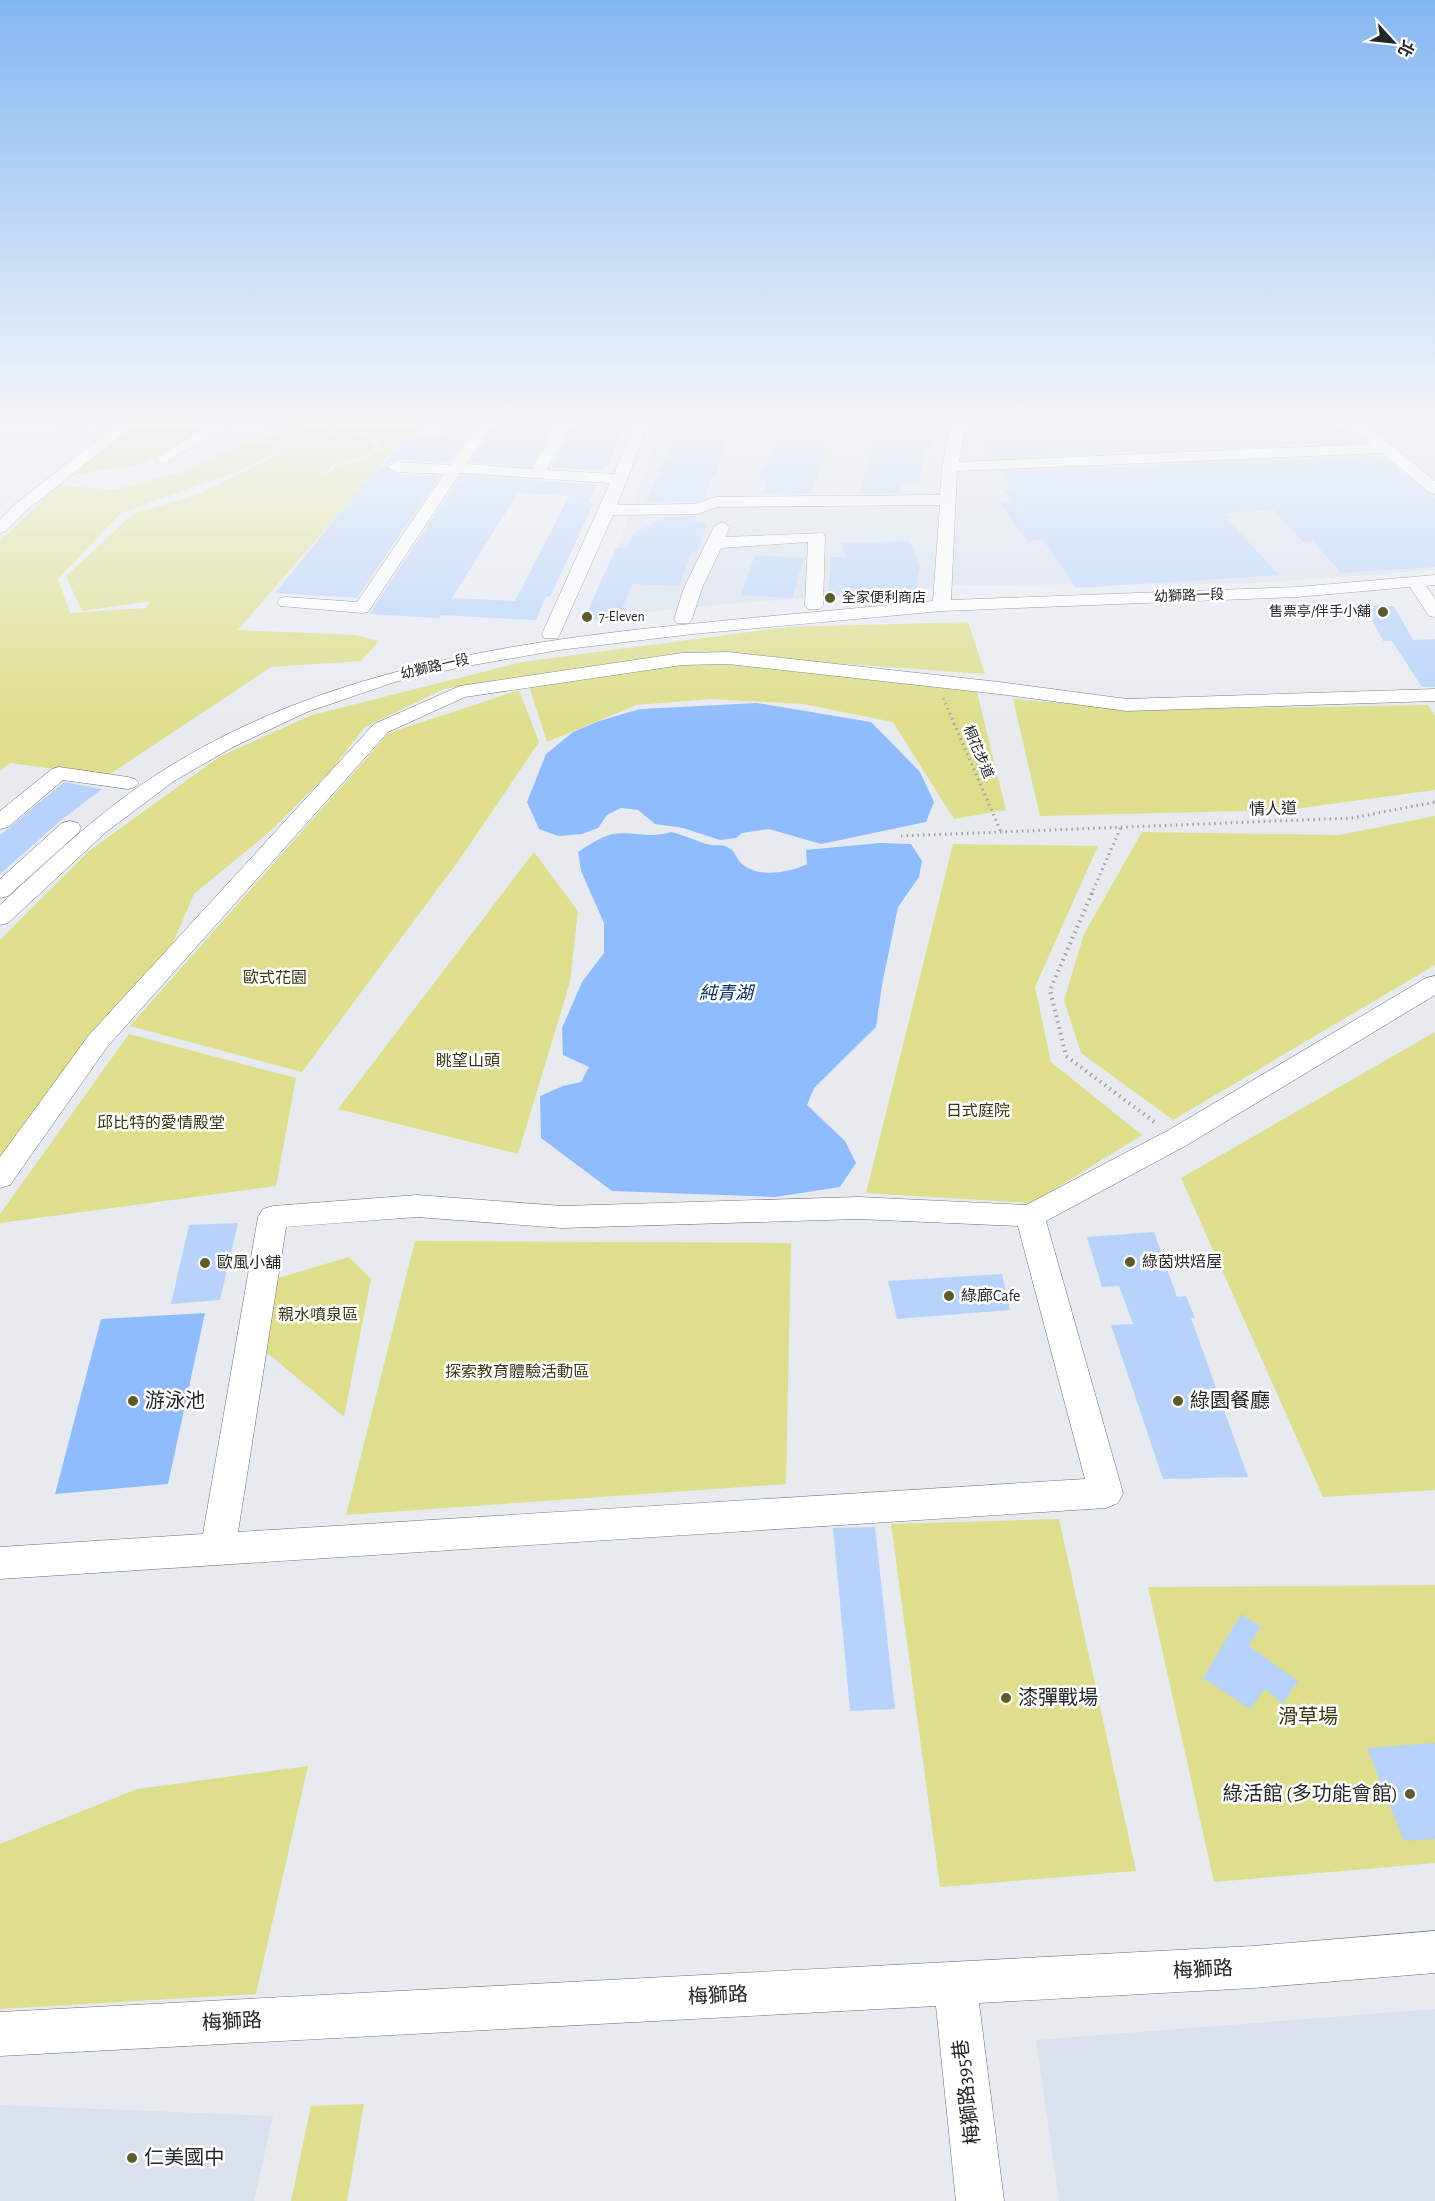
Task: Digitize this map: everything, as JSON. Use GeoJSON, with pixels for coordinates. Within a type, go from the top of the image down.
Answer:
{"type":"FeatureCollection","features":[{"type":"Feature","properties":{"kind":"street"},"geometry":{"type":"LineString","coordinates":[[286,602],[362,608],[420,521]]}},
{"type":"Feature","properties":{"kind":"street"},"geometry":{"type":"LineString","coordinates":[[556,639],[603,521]]}},
{"type":"Feature","properties":{"kind":"street"},"geometry":{"type":"LineString","coordinates":[[683,619],[725,521]]}},
{"type":"Feature","properties":{"kind":"street"},"geometry":{"type":"LineString","coordinates":[[942,606],[946,521]]}},
{"type":"Feature","properties":{"kind":"street"},"geometry":{"type":"LineString","coordinates":[[714,543],[817,537],[814,605]]}},
{"type":"Feature","properties":{"kind":"street","name":"幼獅路一段"},"geometry":{"type":"LineString","coordinates":[[0,918],[98,827],[167,777],[226,743],[300,708],[389,678],[556,639],[942,606],[1298,592],[1435,580]]}},
{"type":"Feature","properties":{"kind":"street"},"geometry":{"type":"LineString","coordinates":[[1415,582],[1435,612]]}},
{"type":"Feature","properties":{"kind":"street","name":"幼獅路一段"},"geometry":{"type":"LineString","coordinates":[[0,891],[75,823],[128,783],[204,739],[293,695],[427,655],[556,639],[683,619],[814,605],[901,599],[942,606]]}},
{"type":"Feature","properties":{"kind":"street"},"geometry":{"type":"LineString","coordinates":[[0,1178],[98,1041],[381,728],[460,692],[682,659],[728,658],[1127,705],[1435,695]]}},
{"type":"Feature","properties":{"kind":"street"},"geometry":{"type":"LineString","coordinates":[[0,822],[58,773],[128,783]]}},
{"type":"Feature","properties":{"kind":"street"},"geometry":{"type":"LineString","coordinates":[[218,1549],[273,1217],[417,1206],[562,1218],[858,1208],[1030,1215],[1177,1138],[1435,984]]}},
{"type":"Feature","properties":{"kind":"street"},"geometry":{"type":"LineString","coordinates":[[0,1563],[1106,1493],[1030,1215]]}},
{"type":"Feature","properties":{"kind":"street","name":"梅獅路"},"geometry":{"type":"LineString","coordinates":[[0,2034],[1253,1967],[1435,1952]]}},
{"type":"Feature","properties":{"kind":"street","name":"梅獅路395巷"},"geometry":{"type":"LineString","coordinates":[[955,1983],[980,2201]]}},
{"type":"Feature","properties":{"kind":"path","name":"桐花步道"},"geometry":{"type":"LineString","coordinates":[[935,681],[1001,832]]}},
{"type":"Feature","properties":{"kind":"path","name":"情人道"},"geometry":{"type":"LineString","coordinates":[[901,836],[1352,818],[1435,802]]}},
{"type":"Feature","properties":{"kind":"path"},"geometry":{"type":"LineString","coordinates":[[1121,827],[1050,990],[1066,1056],[1177,1138]]}},
{"type":"Feature","properties":{"kind":"shaded area"},"geometry":{"type":"Polygon","coordinates":[[[627,521],[1435,521],[1435,570],[1258,583],[966,585],[679,608],[591,620],[627,521]]]}},
{"type":"Feature","properties":{"kind":"shaded area"},"geometry":{"type":"Polygon","coordinates":[[[1435,2009],[1435,2201],[1059,2201],[1036,2040],[1435,2009]]]}},
{"type":"Feature","properties":{"kind":"shaded area","name":"仁美國中"},"geometry":{"type":"Polygon","coordinates":[[[0,2105],[273,2116],[254,2201],[0,2201],[0,2105]]]}},
{"type":"Feature","properties":{"kind":"green space"},"geometry":{"type":"Polygon","coordinates":[[[21,521],[114,521],[58,579],[70,613],[145,608],[151,601],[82,611],[66,576],[126,521],[333,521],[238,630],[356,635],[379,641],[361,661],[271,667],[107,776],[10,763],[0,771],[0,541],[21,521]]]}},
{"type":"Feature","properties":{"kind":"green space"},"geometry":{"type":"Polygon","coordinates":[[[968,622],[985,674],[693,653],[444,689],[365,727],[329,773],[268,833],[194,894],[172,945],[0,1168],[0,940],[89,851],[219,757],[312,715],[522,662],[787,627],[968,622]]]}},
{"type":"Feature","properties":{"kind":"green space"},"geometry":{"type":"Polygon","coordinates":[[[694,663],[796,669],[977,692],[1006,810],[954,819],[893,722],[803,704],[711,699],[636,705],[547,742],[529,686],[694,663]]]}},
{"type":"Feature","properties":{"kind":"green space","name":"歐式花園"},"geometry":{"type":"Polygon","coordinates":[[[519,690],[539,742],[462,856],[302,1072],[130,1026],[389,733],[519,690]]]}},
{"type":"Feature","properties":{"kind":"green space"},"geometry":{"type":"Polygon","coordinates":[[[1013,699],[1145,710],[1428,705],[1435,716],[1435,790],[1286,810],[1040,816],[1013,699]]]}},
{"type":"Feature","properties":{"kind":"green space"},"geometry":{"type":"Polygon","coordinates":[[[1435,816],[1435,965],[1173,1120],[1081,1053],[1064,1000],[1084,934],[1142,832],[1340,835],[1435,816]]]}},
{"type":"Feature","properties":{"kind":"green space","name":"日式庭院"},"geometry":{"type":"Polygon","coordinates":[[[953,844],[1098,846],[1035,987],[1051,1062],[1142,1135],[1032,1203],[866,1193],[953,844]]]}},
{"type":"Feature","properties":{"kind":"green space","name":"眺望山頭"},"geometry":{"type":"Polygon","coordinates":[[[534,852],[578,911],[570,982],[518,1154],[338,1109],[534,852]]]}},
{"type":"Feature","properties":{"kind":"green space"},"geometry":{"type":"Polygon","coordinates":[[[1435,1032],[1435,1490],[1323,1497],[1181,1178],[1435,1032]]]}},
{"type":"Feature","properties":{"kind":"green space","name":"邱比特的愛情殿堂"},"geometry":{"type":"Polygon","coordinates":[[[129,1034],[296,1078],[276,1186],[0,1223],[0,1214],[129,1034]]]}},
{"type":"Feature","properties":{"kind":"green space","name":"探索教育體驗活動區"},"geometry":{"type":"Polygon","coordinates":[[[415,1241],[791,1243],[786,1484],[346,1515],[415,1241]]]}},
{"type":"Feature","properties":{"kind":"green space","name":"親水噴泉區"},"geometry":{"type":"Polygon","coordinates":[[[349,1257],[371,1279],[344,1417],[265,1351],[278,1278],[349,1257]]]}},
{"type":"Feature","properties":{"kind":"green space","name":"漆彈戰場"},"geometry":{"type":"Polygon","coordinates":[[[1059,1519],[1136,1871],[940,1887],[891,1524],[1059,1519]]]}},
{"type":"Feature","properties":{"kind":"green space","name":"滑草場"},"geometry":{"type":"Polygon","coordinates":[[[1435,1585],[1435,1863],[1214,1882],[1148,1587],[1435,1585]]]}},
{"type":"Feature","properties":{"kind":"green space"},"geometry":{"type":"Polygon","coordinates":[[[308,1766],[256,1994],[0,2009],[0,1844],[137,1789],[308,1766]]]}},
{"type":"Feature","properties":{"kind":"green space"},"geometry":{"type":"Polygon","coordinates":[[[364,2104],[347,2201],[291,2201],[311,2106],[364,2104]]]}},
{"type":"Feature","properties":{"kind":"water"},"geometry":{"type":"Polygon","coordinates":[[[757,703],[871,722],[920,772],[934,802],[926,822],[821,844],[769,829],[742,833],[736,838],[720,840],[683,828],[655,824],[638,810],[621,808],[607,815],[598,828],[582,834],[558,836],[539,829],[527,802],[546,754],[573,732],[599,721],[640,709],[757,703]]]}},
{"type":"Feature","properties":{"kind":"water","name":"純青湖"},"geometry":{"type":"Polygon","coordinates":[[[671,832],[706,844],[727,847],[747,867],[763,872],[782,872],[807,864],[806,850],[880,843],[911,844],[922,861],[919,877],[898,907],[876,1027],[814,1088],[807,1105],[845,1141],[856,1163],[840,1187],[775,1197],[612,1191],[541,1138],[540,1096],[563,1086],[581,1082],[589,1067],[563,1055],[562,1028],[582,982],[604,953],[604,923],[581,871],[578,852],[599,839],[613,834],[655,835],[671,832]]]}},
{"type":"Feature","properties":{"kind":"water","name":"游泳池"},"geometry":{"type":"Polygon","coordinates":[[[205,1313],[168,1484],[55,1494],[101,1319],[205,1313]]]}},
{"type":"Feature","properties":{"kind":"building"},"geometry":{"type":"Polygon","coordinates":[[[334,521],[410,521],[357,598],[275,593],[334,521]]]}},
{"type":"Feature","properties":{"kind":"building"},"geometry":{"type":"Polygon","coordinates":[[[431,521],[501,521],[452,598],[515,601],[556,521],[586,521],[550,597],[546,596],[536,620],[441,615],[440,618],[369,614],[431,521]]]}},
{"type":"Feature","properties":{"kind":"building"},"geometry":{"type":"Polygon","coordinates":[[[659,521],[707,523],[697,551],[692,551],[679,586],[632,584],[617,621],[584,619],[616,548],[626,549],[634,533],[659,521]]]}},
{"type":"Feature","properties":{"kind":"building"},"geometry":{"type":"Polygon","coordinates":[[[1013,521],[1229,521],[1279,575],[1076,588],[1043,540],[1027,541],[1013,521]]]}},
{"type":"Feature","properties":{"kind":"building"},"geometry":{"type":"Polygon","coordinates":[[[1283,521],[1435,521],[1435,567],[1341,573],[1313,541],[1303,542],[1283,521]]]}},
{"type":"Feature","properties":{"kind":"building"},"geometry":{"type":"Polygon","coordinates":[[[910,541],[920,567],[915,593],[828,596],[831,557],[846,557],[842,543],[910,541]]]}},
{"type":"Feature","properties":{"kind":"building"},"geometry":{"type":"Polygon","coordinates":[[[755,555],[804,558],[792,598],[741,595],[755,555]]]}},
{"type":"Feature","properties":{"kind":"building"},"geometry":{"type":"Polygon","coordinates":[[[1365,605],[1394,606],[1413,640],[1435,639],[1435,687],[1422,687],[1392,641],[1383,641],[1365,605]]]}},
{"type":"Feature","properties":{"kind":"building"},"geometry":{"type":"Polygon","coordinates":[[[64,782],[102,789],[60,821],[0,874],[0,835],[64,782]]]}},
{"type":"Feature","properties":{"kind":"building","name":"歐風小舖"},"geometry":{"type":"Polygon","coordinates":[[[238,1223],[220,1300],[171,1304],[189,1225],[238,1223]]]}},
{"type":"Feature","properties":{"kind":"building","name":"綠園餐廳"},"geometry":{"type":"Polygon","coordinates":[[[1154,1232],[1177,1297],[1186,1296],[1195,1318],[1191,1318],[1248,1477],[1163,1479],[1111,1325],[1133,1324],[1119,1286],[1102,1287],[1087,1237],[1154,1232]]]}},
{"type":"Feature","properties":{"kind":"building","name":"綠廊Cafe"},"geometry":{"type":"Polygon","coordinates":[[[1002,1274],[1010,1310],[897,1319],[888,1281],[1002,1274]]]}},
{"type":"Feature","properties":{"kind":"building"},"geometry":{"type":"Polygon","coordinates":[[[875,1527],[895,1709],[850,1711],[833,1528],[875,1527]]]}},
{"type":"Feature","properties":{"kind":"building"},"geometry":{"type":"Polygon","coordinates":[[[1241,1614],[1261,1627],[1249,1646],[1298,1681],[1283,1704],[1265,1689],[1250,1709],[1203,1678],[1241,1614]]]}},
{"type":"Feature","properties":{"kind":"building","name":"綠活館 (多功能會館)"},"geometry":{"type":"Polygon","coordinates":[[[1435,1743],[1435,1839],[1404,1841],[1367,1748],[1435,1743]]]}},
{"type":"Feature","properties":{"kind":"place","name":"全家便利商店"},"geometry":{"type":"Point","coordinates":[830,598]}},
{"type":"Feature","properties":{"kind":"place","name":"售票亭/伴手小舖"},"geometry":{"type":"Point","coordinates":[1383,612]}},
{"type":"Feature","properties":{"kind":"place","name":"7-Eleven"},"geometry":{"type":"Point","coordinates":[587,617]}},
{"type":"Feature","properties":{"kind":"place","name":"綠茵烘焙屋"},"geometry":{"type":"Point","coordinates":[1130,1262]}},
{"type":"Feature","properties":{"kind":"place","name":"歐風小舖"},"geometry":{"type":"Point","coordinates":[205,1263]}},
{"type":"Feature","properties":{"kind":"place","name":"綠廊Cafe"},"geometry":{"type":"Point","coordinates":[949,1296]}},
{"type":"Feature","properties":{"kind":"place","name":"游泳池"},"geometry":{"type":"Point","coordinates":[133,1401]}},
{"type":"Feature","properties":{"kind":"place","name":"綠園餐廳"},"geometry":{"type":"Point","coordinates":[1178,1401]}},
{"type":"Feature","properties":{"kind":"place","name":"漆彈戰場"},"geometry":{"type":"Point","coordinates":[1006,1698]}},
{"type":"Feature","properties":{"kind":"place","name":"綠活館 (多功能會館)"},"geometry":{"type":"Point","coordinates":[1410,1794]}},
{"type":"Feature","properties":{"kind":"place","name":"仁美國中"},"geometry":{"type":"Point","coordinates":[132,2158]}}]}
